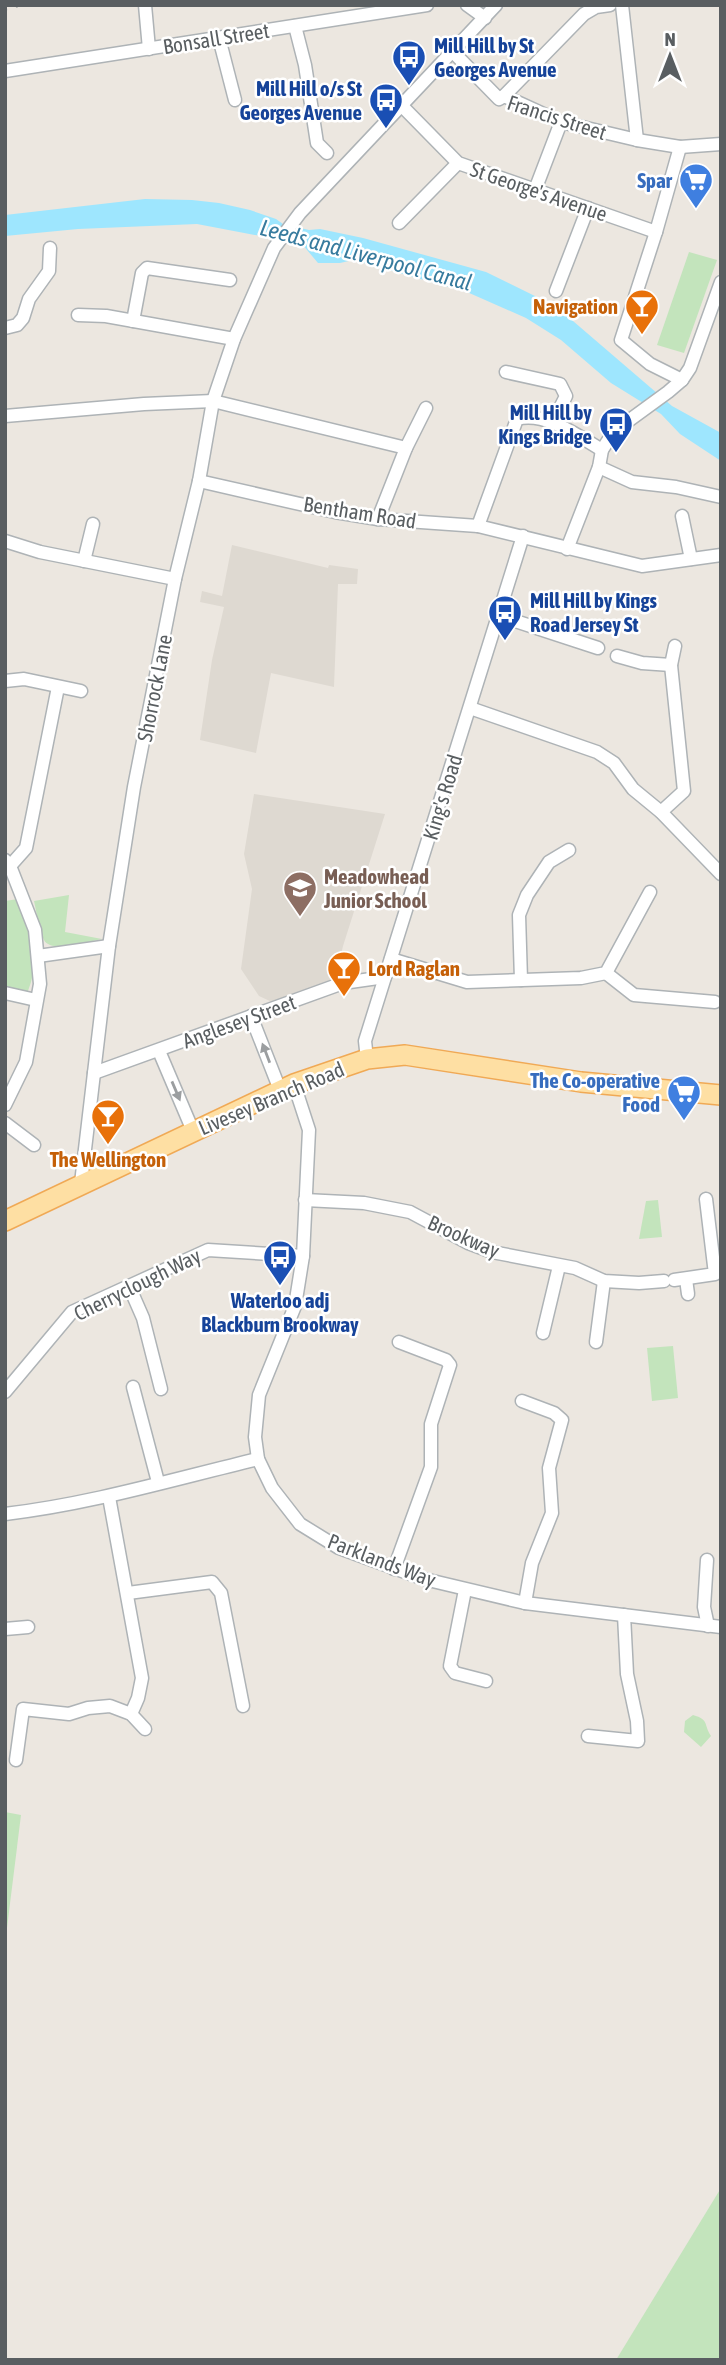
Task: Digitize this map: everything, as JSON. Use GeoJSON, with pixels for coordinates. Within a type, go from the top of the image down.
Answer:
{"type":"FeatureCollection","features":[{"type":"Feature","properties":{"kind":"main road","name":"Livesey Branch Road"},"geometry":{"type":"LineString","coordinates":[[5,1221],[287,1087],[367,1059],[405,1055],[581,1082],[721,1094]]}},
{"type":"Feature","properties":{"kind":"street"},"geometry":{"type":"LineString","coordinates":[[145,5],[149,49]]}},
{"type":"Feature","properties":{"kind":"street","name":"Bonsall Street"},"geometry":{"type":"LineString","coordinates":[[5,71],[427,5]]}},
{"type":"Feature","properties":{"kind":"street"},"geometry":{"type":"LineString","coordinates":[[467,5],[485,18]]}},
{"type":"Feature","properties":{"kind":"street"},"geometry":{"type":"LineString","coordinates":[[402,106],[496,5]]}},
{"type":"Feature","properties":{"kind":"street"},"geometry":{"type":"LineString","coordinates":[[504,96],[579,9],[610,5]]}},
{"type":"Feature","properties":{"kind":"street"},"geometry":{"type":"LineString","coordinates":[[622,5],[637,141]]}},
{"type":"Feature","properties":{"kind":"street"},"geometry":{"type":"LineString","coordinates":[[295,26],[305,65],[317,143],[327,153]]}},
{"type":"Feature","properties":{"kind":"street"},"geometry":{"type":"LineString","coordinates":[[219,38],[235,100]]}},
{"type":"Feature","properties":{"kind":"street","name":"Francis Street"},"geometry":{"type":"LineString","coordinates":[[453,51],[499,99],[504,96],[561,122],[637,141],[680,147],[721,144]]}},
{"type":"Feature","properties":{"kind":"street","name":"St George's Avenue"},"geometry":{"type":"LineString","coordinates":[[402,106],[458,163],[656,232]]}},
{"type":"Feature","properties":{"kind":"street","name":"Shorrock Lane"},"geometry":{"type":"LineString","coordinates":[[81,1183],[109,946],[134,787],[175,579],[199,481],[213,401],[234,339],[274,248],[300,213],[402,106]]}},
{"type":"Feature","properties":{"kind":"street"},"geometry":{"type":"LineString","coordinates":[[535,190],[561,122]]}},
{"type":"Feature","properties":{"kind":"street"},"geometry":{"type":"LineString","coordinates":[[680,147],[621,340],[650,364],[682,380]]}},
{"type":"Feature","properties":{"kind":"street"},"geometry":{"type":"LineString","coordinates":[[400,223],[458,163]]}},
{"type":"Feature","properties":{"kind":"street"},"geometry":{"type":"LineString","coordinates":[[556,291],[588,208]]}},
{"type":"Feature","properties":{"kind":"street"},"geometry":{"type":"LineString","coordinates":[[5,328],[17,325],[23,318],[29,299],[49,271],[50,248]]}},
{"type":"Feature","properties":{"kind":"street"},"geometry":{"type":"LineString","coordinates":[[132,321],[142,273],[147,268],[230,280]]}},
{"type":"Feature","properties":{"kind":"street"},"geometry":{"type":"LineString","coordinates":[[567,548],[599,467],[602,450],[620,427],[682,380],[690,368],[721,282]]}},
{"type":"Feature","properties":{"kind":"street"},"geometry":{"type":"LineString","coordinates":[[78,315],[106,316],[234,339]]}},
{"type":"Feature","properties":{"kind":"street"},"geometry":{"type":"LineString","coordinates":[[506,372],[560,384],[566,397],[552,424]]}},
{"type":"Feature","properties":{"kind":"street"},"geometry":{"type":"LineString","coordinates":[[5,416],[213,401],[406,448]]}},
{"type":"Feature","properties":{"kind":"street"},"geometry":{"type":"LineString","coordinates":[[377,519],[406,448],[426,408]]}},
{"type":"Feature","properties":{"kind":"street"},"geometry":{"type":"LineString","coordinates":[[478,526],[517,419],[528,416],[564,428],[602,450]]}},
{"type":"Feature","properties":{"kind":"street"},"geometry":{"type":"LineString","coordinates":[[599,467],[632,482],[676,487],[721,498]]}},
{"type":"Feature","properties":{"kind":"street","name":"Bentham Road"},"geometry":{"type":"LineString","coordinates":[[199,481],[377,519],[478,526],[642,566],[721,555]]}},
{"type":"Feature","properties":{"kind":"street"},"geometry":{"type":"LineString","coordinates":[[682,516],[691,559]]}},
{"type":"Feature","properties":{"kind":"street"},"geometry":{"type":"LineString","coordinates":[[84,561],[93,524]]}},
{"type":"Feature","properties":{"kind":"street","name":"King's Road"},"geometry":{"type":"LineString","coordinates":[[367,1059],[365,1041],[523,536]]}},
{"type":"Feature","properties":{"kind":"street"},"geometry":{"type":"LineString","coordinates":[[5,541],[40,552],[175,579]]}},
{"type":"Feature","properties":{"kind":"street"},"geometry":{"type":"LineString","coordinates":[[500,616],[598,648]]}},
{"type":"Feature","properties":{"kind":"street"},"geometry":{"type":"LineString","coordinates":[[661,812],[684,790],[671,665],[675,646]]}},
{"type":"Feature","properties":{"kind":"street"},"geometry":{"type":"LineString","coordinates":[[617,656],[642,663],[671,665]]}},
{"type":"Feature","properties":{"kind":"street"},"geometry":{"type":"LineString","coordinates":[[5,681],[24,679],[82,691]]}},
{"type":"Feature","properties":{"kind":"street"},"geometry":{"type":"LineString","coordinates":[[5,1105],[26,1062],[40,984],[35,930],[8,863],[26,848],[58,687]]}},
{"type":"Feature","properties":{"kind":"street"},"geometry":{"type":"LineString","coordinates":[[470,708],[597,752],[614,763],[633,789],[661,812],[721,874]]}},
{"type":"Feature","properties":{"kind":"street"},"geometry":{"type":"LineString","coordinates":[[521,980],[519,915],[527,895],[549,862],[569,850]]}},
{"type":"Feature","properties":{"kind":"street"},"geometry":{"type":"LineString","coordinates":[[391,959],[467,982],[581,978],[606,972],[650,892]]}},
{"type":"Feature","properties":{"kind":"street"},"geometry":{"type":"LineString","coordinates":[[38,956],[109,946]]}},
{"type":"Feature","properties":{"kind":"street"},"geometry":{"type":"LineString","coordinates":[[606,972],[634,995],[715,1002]]}},
{"type":"Feature","properties":{"kind":"street","name":"Anglesey Street"},"geometry":{"type":"LineString","coordinates":[[94,1073],[343,983],[386,977]]}},
{"type":"Feature","properties":{"kind":"street"},"geometry":{"type":"LineString","coordinates":[[5,993],[36,1000]]}},
{"type":"Feature","properties":{"kind":"street","name":"Parklands Way"},"geometry":{"type":"LineString","coordinates":[[251,1016],[309,1130],[303,1256],[295,1306],[259,1395],[255,1437],[258,1459],[272,1488],[300,1524],[339,1548],[394,1569],[465,1590],[525,1603],[714,1626]]}},
{"type":"Feature","properties":{"kind":"street"},"geometry":{"type":"LineString","coordinates":[[159,1051],[193,1131]]}},
{"type":"Feature","properties":{"kind":"street"},"geometry":{"type":"LineString","coordinates":[[5,1123],[34,1145]]}},
{"type":"Feature","properties":{"kind":"street"},"geometry":{"type":"LineString","coordinates":[[706,1199],[717,1263]]}},
{"type":"Feature","properties":{"kind":"street","name":"Brookway"},"geometry":{"type":"LineString","coordinates":[[305,1200],[364,1203],[399,1209],[492,1252],[575,1268],[604,1281],[629,1283],[714,1276],[717,1263]]}},
{"type":"Feature","properties":{"kind":"street","name":"Cherryclough Way"},"geometry":{"type":"LineString","coordinates":[[5,1392],[72,1312],[208,1250],[303,1256]]}},
{"type":"Feature","properties":{"kind":"street"},"geometry":{"type":"LineString","coordinates":[[543,1333],[559,1266]]}},
{"type":"Feature","properties":{"kind":"street"},"geometry":{"type":"LineString","coordinates":[[656,1297],[670,1280],[688,1294]]}},
{"type":"Feature","properties":{"kind":"street"},"geometry":{"type":"LineString","coordinates":[[596,1342],[604,1281]]}},
{"type":"Feature","properties":{"kind":"street"},"geometry":{"type":"LineString","coordinates":[[129,1286],[143,1318],[161,1389]]}},
{"type":"Feature","properties":{"kind":"street"},"geometry":{"type":"LineString","coordinates":[[394,1569],[431,1467],[431,1424],[450,1365],[441,1357],[399,1342]]}},
{"type":"Feature","properties":{"kind":"street"},"geometry":{"type":"LineString","coordinates":[[133,1387],[158,1482]]}},
{"type":"Feature","properties":{"kind":"street"},"geometry":{"type":"LineString","coordinates":[[522,1401],[554,1413],[562,1420],[549,1468],[552,1513],[532,1563],[525,1603]]}},
{"type":"Feature","properties":{"kind":"street"},"geometry":{"type":"LineString","coordinates":[[5,1514],[109,1497],[158,1482],[258,1459]]}},
{"type":"Feature","properties":{"kind":"street"},"geometry":{"type":"LineString","coordinates":[[109,1497],[142,1678],[131,1714]]}},
{"type":"Feature","properties":{"kind":"street"},"geometry":{"type":"LineString","coordinates":[[707,1560],[704,1607],[714,1626]]}},
{"type":"Feature","properties":{"kind":"street"},"geometry":{"type":"LineString","coordinates":[[128,1593],[212,1582],[221,1592],[243,1706]]}},
{"type":"Feature","properties":{"kind":"street"},"geometry":{"type":"LineString","coordinates":[[465,1590],[450,1666],[455,1673],[486,1681]]}},
{"type":"Feature","properties":{"kind":"street"},"geometry":{"type":"LineString","coordinates":[[588,1736],[638,1741],[637,1721],[627,1674],[624,1615]]}},
{"type":"Feature","properties":{"kind":"street"},"geometry":{"type":"LineString","coordinates":[[5,1629],[28,1628]]}},
{"type":"Feature","properties":{"kind":"street"},"geometry":{"type":"LineString","coordinates":[[16,1760],[23,1709],[69,1714],[88,1708],[110,1706],[131,1714],[145,1729]]}},
{"type":"Feature","properties":{"kind":"shaded area"},"geometry":{"type":"Polygon","coordinates":[[[232,545],[328,568],[329,565],[358,569],[357,584],[338,584],[334,687],[271,673],[256,753],[200,740],[212,660],[224,607],[200,602],[202,591],[222,596],[232,545]]]}},
{"type":"Feature","properties":{"kind":"shaded area","name":"Meadowhead Junior School"},"geometry":{"type":"Polygon","coordinates":[[[254,794],[385,814],[343,946],[335,980],[272,1002],[259,996],[241,969],[252,889],[244,854],[254,794]]]}},
{"type":"Feature","properties":{"kind":"green space"},"geometry":{"type":"Polygon","coordinates":[[[689,252],[717,260],[684,353],[657,345],[689,252]]]}},
{"type":"Feature","properties":{"kind":"green space"},"geometry":{"type":"Polygon","coordinates":[[[69,895],[65,932],[102,939],[62,946],[48,944],[44,940],[34,901],[69,895]]]}},
{"type":"Feature","properties":{"kind":"green space"},"geometry":{"type":"Polygon","coordinates":[[[18,899],[33,959],[32,978],[27,995],[5,989],[5,901],[18,899]]]}},
{"type":"Feature","properties":{"kind":"green space"},"geometry":{"type":"Polygon","coordinates":[[[658,1200],[662,1237],[639,1239],[646,1201],[658,1200]]]}},
{"type":"Feature","properties":{"kind":"green space"},"geometry":{"type":"Polygon","coordinates":[[[673,1346],[678,1398],[652,1401],[647,1348],[673,1346]]]}},
{"type":"Feature","properties":{"kind":"green space"},"geometry":{"type":"Polygon","coordinates":[[[693,1715],[704,1721],[711,1736],[701,1747],[684,1732],[685,1721],[693,1715]]]}},
{"type":"Feature","properties":{"kind":"green space"},"geometry":{"type":"Polygon","coordinates":[[[5,1812],[21,1815],[5,1944],[5,1812]]]}},
{"type":"Feature","properties":{"kind":"green space"},"geometry":{"type":"Polygon","coordinates":[[[721,2188],[721,2360],[616,2360],[721,2188]]]}},
{"type":"Feature","properties":{"kind":"water","name":"Leeds and Liverpool Canal"},"geometry":{"type":"Polygon","coordinates":[[[145,199],[219,203],[250,210],[283,224],[363,238],[486,272],[539,298],[566,315],[672,406],[721,433],[721,461],[680,434],[661,414],[611,383],[561,340],[526,318],[467,292],[353,260],[318,263],[302,244],[197,224],[78,229],[5,236],[5,215],[145,199]]]}},
{"type":"Feature","properties":{"kind":"railway"},"geometry":{"type":"LineString","coordinates":[[5,9],[21,5]]}},
{"type":"Feature","properties":{"kind":"place","name":"Mill Hill by St Georges Avenue"},"geometry":{"type":"Point","coordinates":[409,87]}},
{"type":"Feature","properties":{"kind":"place","name":"Mill Hill o/s St Georges Avenue"},"geometry":{"type":"Point","coordinates":[386,130]}},
{"type":"Feature","properties":{"kind":"place","name":"Spar"},"geometry":{"type":"Point","coordinates":[696,210]}},
{"type":"Feature","properties":{"kind":"place","name":"Navigation"},"geometry":{"type":"Point","coordinates":[642,336]}},
{"type":"Feature","properties":{"kind":"place","name":"Mill Hill by Kings Bridge"},"geometry":{"type":"Point","coordinates":[616,454]}},
{"type":"Feature","properties":{"kind":"place","name":"Mill Hill by Kings Road Jersey St"},"geometry":{"type":"Point","coordinates":[505,642]}},
{"type":"Feature","properties":{"kind":"place","name":"Meadowhead Junior School"},"geometry":{"type":"Point","coordinates":[300,918]}},
{"type":"Feature","properties":{"kind":"place","name":"Lord Raglan"},"geometry":{"type":"Point","coordinates":[344,998]}},
{"type":"Feature","properties":{"kind":"place","name":"The Co-operative Food"},"geometry":{"type":"Point","coordinates":[684,1122]}},
{"type":"Feature","properties":{"kind":"place","name":"The Wellington"},"geometry":{"type":"Point","coordinates":[108,1146]}},
{"type":"Feature","properties":{"kind":"place","name":"Waterloo adj Blackburn Brookway"},"geometry":{"type":"Point","coordinates":[280,1287]}}]}
